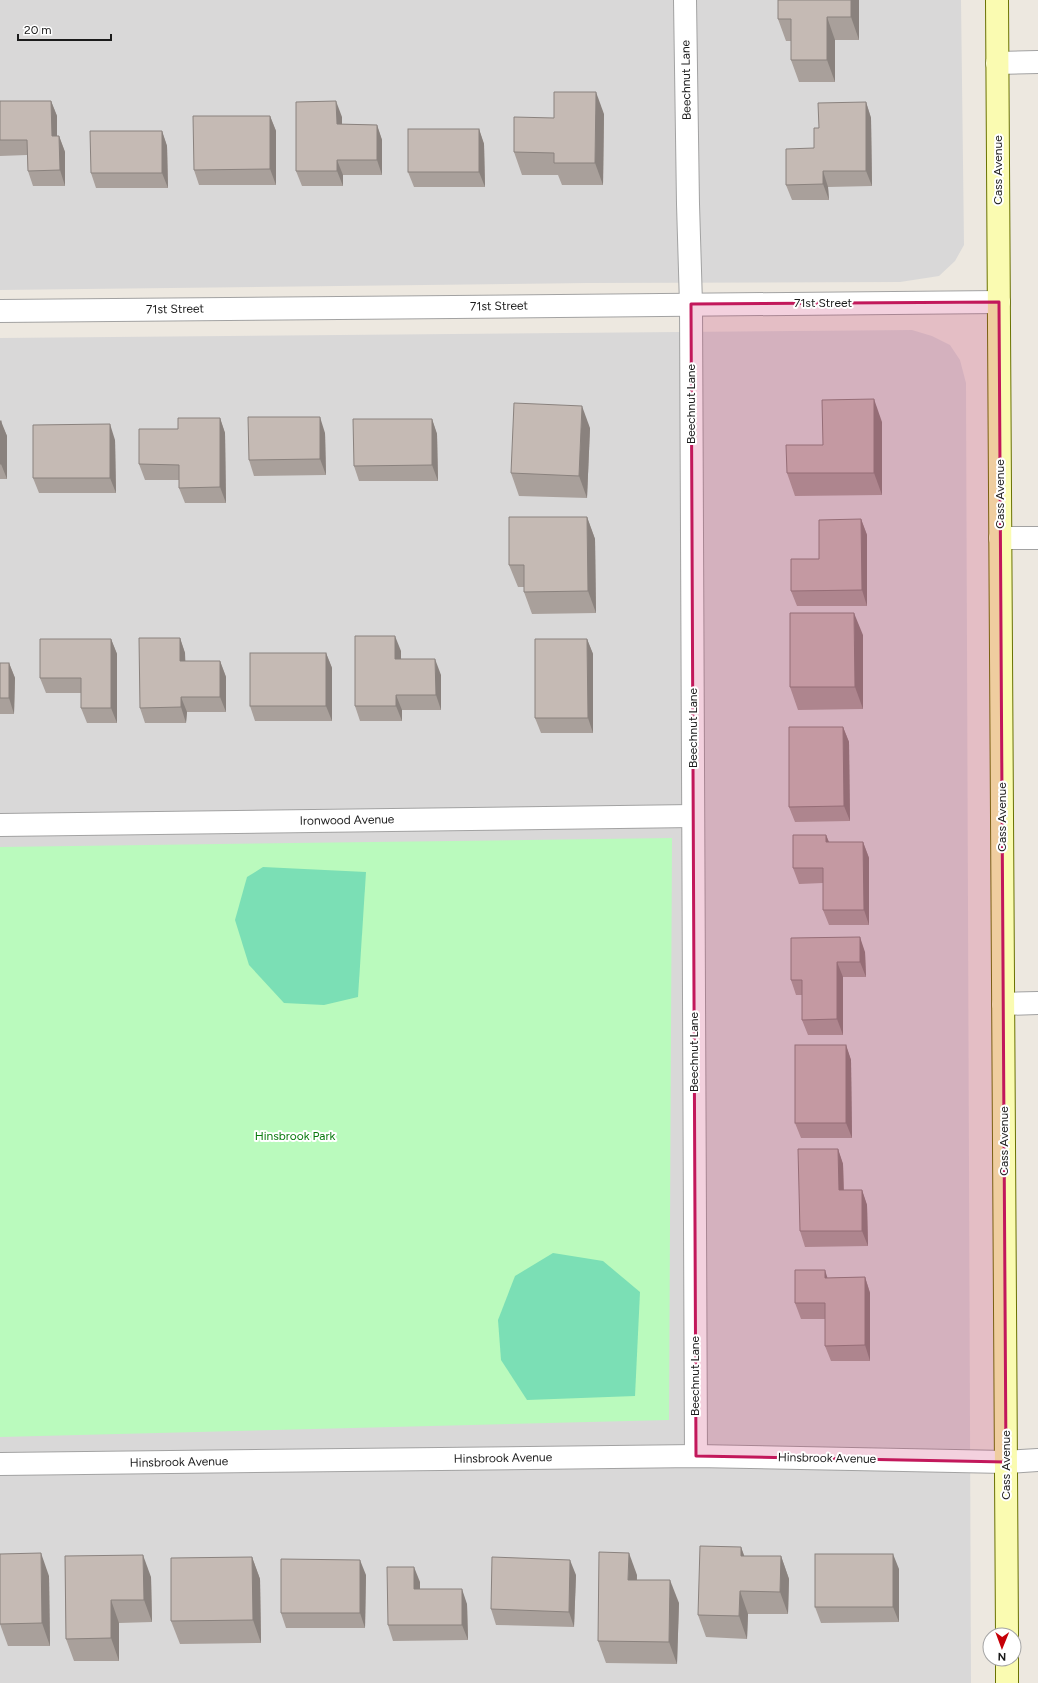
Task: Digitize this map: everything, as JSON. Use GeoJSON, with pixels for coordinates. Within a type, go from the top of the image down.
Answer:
{"type":"FeatureCollection","features":[{"type":"Feature","properties":{"kind":"main road","name":"Cass Avenue"},"geometry":{"type":"LineString","coordinates":[[996,0],[1007,1627]]}},
{"type":"Feature","properties":{"kind":"main road"},"geometry":{"type":"LineString","coordinates":[[1007,1667],[1007,1683]]}},
{"type":"Feature","properties":{"kind":"street","name":"Beechnut Lane"},"geometry":{"type":"LineString","coordinates":[[685,0],[691,304],[696,1456]]}},
{"type":"Feature","properties":{"kind":"street"},"geometry":{"type":"LineString","coordinates":[[997,63],[1038,62]]}},
{"type":"Feature","properties":{"kind":"street","name":"71st Street"},"geometry":{"type":"LineString","coordinates":[[0,311],[998,302]]}},
{"type":"Feature","properties":{"kind":"street"},"geometry":{"type":"LineString","coordinates":[[1000,538],[1038,538]]}},
{"type":"Feature","properties":{"kind":"street","name":"Ironwood Avenue"},"geometry":{"type":"LineString","coordinates":[[0,825],[693,816]]}},
{"type":"Feature","properties":{"kind":"street"},"geometry":{"type":"LineString","coordinates":[[1003,1004],[1038,1004]]}},
{"type":"Feature","properties":{"kind":"street","name":"Hinsbrook Avenue"},"geometry":{"type":"LineString","coordinates":[[0,1464],[696,1456],[1006,1462],[1038,1460]]}},
{"type":"Feature","properties":{"kind":"highlighted area"},"geometry":{"type":"Polygon","coordinates":[[[999,302],[1006,1462],[696,1456],[691,304],[999,302]]]}},
{"type":"Feature","properties":{"kind":"shaded area"},"geometry":{"type":"Polygon","coordinates":[[[0,0],[961,0],[964,245],[955,261],[939,276],[900,282],[587,283],[0,290],[0,0]]]}},
{"type":"Feature","properties":{"kind":"shaded area"},"geometry":{"type":"Polygon","coordinates":[[[912,330],[932,336],[950,345],[960,360],[966,383],[971,1683],[0,1683],[0,338],[912,330]]]}},
{"type":"Feature","properties":{"kind":"green space","name":"Hinsbrook Park"},"geometry":{"type":"Polygon","coordinates":[[[672,838],[669,1420],[0,1437],[0,847],[672,838]]]}},
{"type":"Feature","properties":{"kind":"green space"},"geometry":{"type":"Polygon","coordinates":[[[263,867],[366,872],[358,997],[324,1005],[284,1003],[249,965],[235,920],[247,877],[263,867]]]}},
{"type":"Feature","properties":{"kind":"green space"},"geometry":{"type":"Polygon","coordinates":[[[553,1253],[603,1261],[640,1292],[635,1396],[527,1400],[501,1360],[498,1320],[515,1276],[553,1253]]]}},
{"type":"Feature","properties":{"kind":"building"},"geometry":{"type":"Polygon","coordinates":[[[778,0],[851,0],[851,17],[827,17],[827,60],[791,60],[791,19],[778,19],[778,0]]]}},
{"type":"Feature","properties":{"kind":"building"},"geometry":{"type":"Polygon","coordinates":[[[554,92],[596,92],[595,163],[554,163],[554,153],[514,152],[514,117],[554,118],[554,92]]]}},
{"type":"Feature","properties":{"kind":"building"},"geometry":{"type":"Polygon","coordinates":[[[0,101],[51,101],[52,136],[59,136],[60,170],[28,171],[27,140],[0,140],[0,101]]]}},
{"type":"Feature","properties":{"kind":"building"},"geometry":{"type":"Polygon","coordinates":[[[336,101],[337,124],[377,125],[377,160],[337,160],[337,171],[296,171],[296,102],[336,101]]]}},
{"type":"Feature","properties":{"kind":"building"},"geometry":{"type":"Polygon","coordinates":[[[866,102],[866,171],[823,171],[823,184],[786,185],[786,149],[814,148],[814,128],[819,128],[818,103],[866,102]]]}},
{"type":"Feature","properties":{"kind":"building"},"geometry":{"type":"Polygon","coordinates":[[[193,116],[270,116],[270,169],[194,170],[193,116]]]}},
{"type":"Feature","properties":{"kind":"building"},"geometry":{"type":"Polygon","coordinates":[[[408,129],[479,129],[479,172],[408,172],[408,129]]]}},
{"type":"Feature","properties":{"kind":"building"},"geometry":{"type":"Polygon","coordinates":[[[90,131],[162,131],[162,173],[91,173],[90,131]]]}},
{"type":"Feature","properties":{"kind":"building"},"geometry":{"type":"Polygon","coordinates":[[[874,399],[874,473],[787,473],[786,445],[823,445],[822,400],[874,399]]]}},
{"type":"Feature","properties":{"kind":"building"},"geometry":{"type":"Polygon","coordinates":[[[514,403],[582,406],[579,476],[511,473],[514,403]]]}},
{"type":"Feature","properties":{"kind":"building"},"geometry":{"type":"Polygon","coordinates":[[[248,417],[320,417],[320,459],[249,460],[248,417]]]}},
{"type":"Feature","properties":{"kind":"building"},"geometry":{"type":"Polygon","coordinates":[[[178,418],[220,418],[220,487],[179,488],[179,465],[139,464],[139,429],[178,429],[178,418]]]}},
{"type":"Feature","properties":{"kind":"building"},"geometry":{"type":"Polygon","coordinates":[[[353,419],[432,419],[432,465],[354,466],[353,419]]]}},
{"type":"Feature","properties":{"kind":"building"},"geometry":{"type":"Polygon","coordinates":[[[1,421],[1,464],[0,464],[1,421]]]}},
{"type":"Feature","properties":{"kind":"building"},"geometry":{"type":"Polygon","coordinates":[[[110,424],[110,478],[33,478],[33,425],[110,424]]]}},
{"type":"Feature","properties":{"kind":"building"},"geometry":{"type":"Polygon","coordinates":[[[509,517],[587,517],[588,591],[524,592],[524,565],[509,565],[509,517]]]}},
{"type":"Feature","properties":{"kind":"building"},"geometry":{"type":"Polygon","coordinates":[[[861,519],[862,590],[791,591],[791,559],[819,559],[819,520],[861,519]]]}},
{"type":"Feature","properties":{"kind":"building"},"geometry":{"type":"Polygon","coordinates":[[[790,613],[854,613],[855,687],[790,687],[790,613]]]}},
{"type":"Feature","properties":{"kind":"building"},"geometry":{"type":"Polygon","coordinates":[[[355,636],[395,636],[395,659],[435,659],[436,695],[396,695],[396,706],[355,706],[355,636]]]}},
{"type":"Feature","properties":{"kind":"building"},"geometry":{"type":"Polygon","coordinates":[[[139,638],[180,638],[180,661],[220,661],[220,697],[181,697],[181,707],[140,708],[139,638]]]}},
{"type":"Feature","properties":{"kind":"building"},"geometry":{"type":"Polygon","coordinates":[[[40,639],[111,639],[111,708],[81,708],[81,678],[40,678],[40,639]]]}},
{"type":"Feature","properties":{"kind":"building"},"geometry":{"type":"Polygon","coordinates":[[[535,639],[587,639],[588,718],[535,718],[535,639]]]}},
{"type":"Feature","properties":{"kind":"building"},"geometry":{"type":"Polygon","coordinates":[[[250,653],[326,653],[326,706],[250,706],[250,653]]]}},
{"type":"Feature","properties":{"kind":"building"},"geometry":{"type":"Polygon","coordinates":[[[0,663],[9,663],[9,698],[0,698],[0,663]]]}},
{"type":"Feature","properties":{"kind":"building"},"geometry":{"type":"Polygon","coordinates":[[[789,727],[843,727],[844,806],[789,807],[789,727]]]}},
{"type":"Feature","properties":{"kind":"building"},"geometry":{"type":"Polygon","coordinates":[[[793,835],[826,835],[826,842],[863,842],[864,910],[823,910],[823,868],[793,868],[793,835]]]}},
{"type":"Feature","properties":{"kind":"building"},"geometry":{"type":"Polygon","coordinates":[[[860,937],[860,962],[837,962],[837,1019],[802,1020],[802,980],[791,980],[791,938],[860,937]]]}},
{"type":"Feature","properties":{"kind":"building"},"geometry":{"type":"Polygon","coordinates":[[[795,1045],[846,1045],[846,1123],[795,1123],[795,1045]]]}},
{"type":"Feature","properties":{"kind":"building"},"geometry":{"type":"Polygon","coordinates":[[[798,1149],[838,1149],[839,1190],[862,1190],[862,1231],[800,1231],[798,1149]]]}},
{"type":"Feature","properties":{"kind":"building"},"geometry":{"type":"Polygon","coordinates":[[[795,1270],[825,1270],[825,1278],[865,1277],[865,1345],[825,1346],[825,1303],[795,1303],[795,1270]]]}},
{"type":"Feature","properties":{"kind":"building"},"geometry":{"type":"Polygon","coordinates":[[[700,1546],[741,1547],[741,1556],[781,1556],[780,1592],[740,1591],[739,1616],[698,1615],[700,1546]]]}},
{"type":"Feature","properties":{"kind":"building"},"geometry":{"type":"Polygon","coordinates":[[[599,1552],[629,1553],[628,1580],[670,1580],[669,1642],[598,1641],[599,1552]]]}},
{"type":"Feature","properties":{"kind":"building"},"geometry":{"type":"Polygon","coordinates":[[[41,1553],[42,1623],[0,1624],[0,1554],[41,1553]]]}},
{"type":"Feature","properties":{"kind":"building"},"geometry":{"type":"Polygon","coordinates":[[[815,1554],[893,1554],[893,1607],[815,1607],[815,1554]]]}},
{"type":"Feature","properties":{"kind":"building"},"geometry":{"type":"Polygon","coordinates":[[[143,1555],[144,1600],[111,1600],[111,1638],[66,1639],[65,1556],[143,1555]]]}},
{"type":"Feature","properties":{"kind":"building"},"geometry":{"type":"Polygon","coordinates":[[[252,1557],[253,1620],[171,1621],[171,1558],[252,1557]]]}},
{"type":"Feature","properties":{"kind":"building"},"geometry":{"type":"Polygon","coordinates":[[[492,1557],[570,1560],[569,1612],[491,1609],[492,1557]]]}},
{"type":"Feature","properties":{"kind":"building"},"geometry":{"type":"Polygon","coordinates":[[[281,1559],[360,1560],[360,1613],[281,1613],[281,1559]]]}},
{"type":"Feature","properties":{"kind":"building"},"geometry":{"type":"Polygon","coordinates":[[[387,1567],[414,1567],[414,1589],[462,1589],[462,1625],[388,1625],[387,1567]]]}}]}
